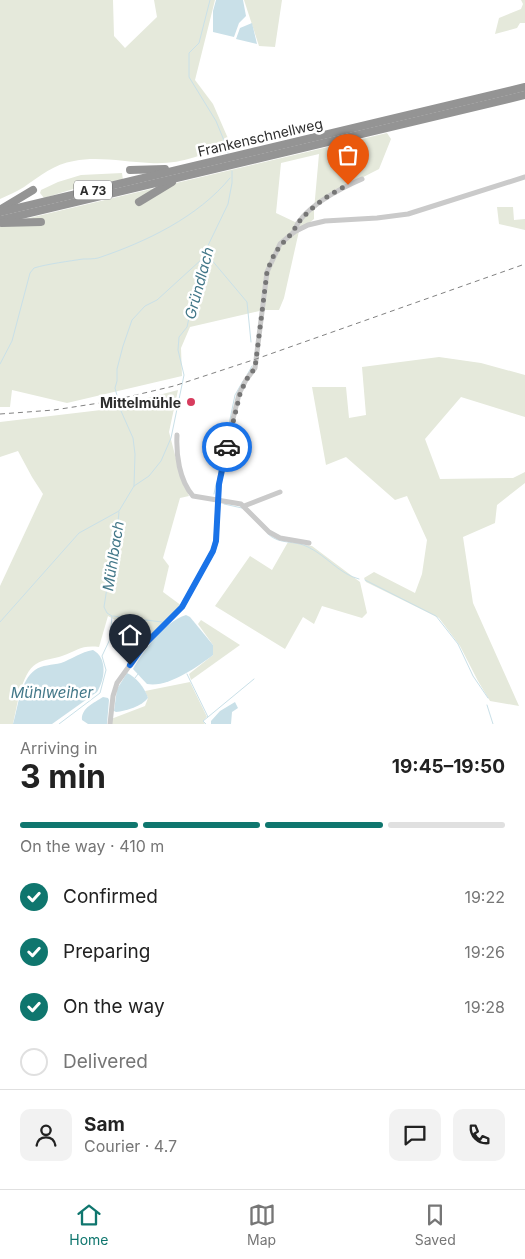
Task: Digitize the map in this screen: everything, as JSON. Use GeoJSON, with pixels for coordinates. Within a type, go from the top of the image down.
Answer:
{"type":"FeatureCollection","features":[{"type":"Feature","properties":{"kind":"highway","name":"Frankenschnellweg"},"geometry":{"type":"LineString","coordinates":[[0,221],[525,87]]}},
{"type":"Feature","properties":{"kind":"highway","name":"Frankenschnellweg"},"geometry":{"type":"LineString","coordinates":[[0,211],[186,172],[525,95]]}},
{"type":"Feature","properties":{"kind":"highway"},"geometry":{"type":"LineString","coordinates":[[130,170],[186,172]]}},
{"type":"Feature","properties":{"kind":"highway"},"geometry":{"type":"LineString","coordinates":[[139,202],[186,172]]}},
{"type":"Feature","properties":{"kind":"highway"},"geometry":{"type":"LineString","coordinates":[[0,211],[33,190]]}},
{"type":"Feature","properties":{"kind":"highway"},"geometry":{"type":"LineString","coordinates":[[0,221],[41,222]]}},
{"type":"Feature","properties":{"kind":"street"},"geometry":{"type":"LineString","coordinates":[[110,724],[113,696],[118,683],[145,644],[182,607],[213,551],[216,541],[222,464],[240,394],[246,380],[255,368],[267,272],[280,244],[294,232],[308,225],[325,221],[408,214],[525,177]]}},
{"type":"Feature","properties":{"kind":"street"},"geometry":{"type":"LineString","coordinates":[[294,232],[296,225],[313,207],[335,191],[362,178]]}},
{"type":"Feature","properties":{"kind":"street"},"geometry":{"type":"LineString","coordinates":[[177,434],[177,456],[182,476],[189,492],[197,498],[219,499],[244,506],[269,532],[280,538],[309,543]]}},
{"type":"Feature","properties":{"kind":"street"},"geometry":{"type":"LineString","coordinates":[[244,506],[280,492]]}},
{"type":"Feature","properties":{"kind":"shaded area"},"geometry":{"type":"Polygon","coordinates":[[[0,0],[113,0],[114,36],[125,48],[157,17],[154,0],[215,0],[195,80],[213,104],[230,143],[181,161],[150,163],[92,159],[67,163],[54,168],[21,189],[0,199],[0,0]]]}},
{"type":"Feature","properties":{"kind":"shaded area"},"geometry":{"type":"Polygon","coordinates":[[[244,0],[282,0],[275,47],[259,46],[244,0]]]}},
{"type":"Feature","properties":{"kind":"shaded area"},"geometry":{"type":"Polygon","coordinates":[[[521,0],[525,0],[525,23],[520,23],[517,28],[495,34],[499,18],[521,9],[523,4],[521,0]]]}},
{"type":"Feature","properties":{"kind":"shaded area"},"geometry":{"type":"Polygon","coordinates":[[[387,133],[391,139],[379,169],[332,193],[314,210],[314,219],[299,231],[284,298],[279,310],[264,310],[190,327],[181,348],[182,376],[67,403],[12,390],[10,407],[0,407],[0,227],[25,219],[387,133]],[[319,154],[281,163],[276,213],[295,222],[314,210],[319,154]]]}},
{"type":"Feature","properties":{"kind":"shaded area"},"geometry":{"type":"Polygon","coordinates":[[[122,173],[123,180],[93,183],[44,198],[40,193],[41,190],[58,182],[81,175],[122,173]]]}},
{"type":"Feature","properties":{"kind":"shaded area"},"geometry":{"type":"Polygon","coordinates":[[[497,207],[513,207],[514,220],[525,219],[525,230],[499,224],[497,207]]]}},
{"type":"Feature","properties":{"kind":"shaded area"},"geometry":{"type":"Polygon","coordinates":[[[439,357],[481,363],[525,375],[525,417],[461,397],[425,439],[440,479],[513,478],[525,472],[525,483],[497,505],[495,523],[463,537],[473,603],[519,706],[490,701],[460,646],[439,618],[366,582],[364,578],[374,572],[415,593],[422,574],[427,540],[407,496],[395,500],[346,457],[326,465],[312,387],[346,387],[349,418],[366,415],[362,367],[439,357]]]}},
{"type":"Feature","properties":{"kind":"shaded area"},"geometry":{"type":"Polygon","coordinates":[[[178,390],[169,432],[181,478],[189,496],[180,498],[163,558],[169,566],[163,592],[182,606],[147,638],[108,616],[99,647],[83,648],[39,662],[31,669],[20,691],[13,724],[0,724],[0,586],[43,494],[18,451],[0,457],[0,422],[101,410],[178,390]]]}},
{"type":"Feature","properties":{"kind":"shaded area"},"geometry":{"type":"Polygon","coordinates":[[[288,542],[312,546],[360,582],[367,613],[362,618],[322,606],[314,624],[303,617],[285,649],[215,606],[250,556],[272,570],[288,542]]]}},
{"type":"Feature","properties":{"kind":"shaded area"},"geometry":{"type":"Polygon","coordinates":[[[201,620],[240,645],[191,680],[189,674],[213,655],[213,645],[198,624],[201,620]]]}},
{"type":"Feature","properties":{"kind":"shaded area"},"geometry":{"type":"Polygon","coordinates":[[[190,682],[207,717],[203,721],[205,724],[111,724],[111,719],[145,706],[148,698],[145,691],[190,682]]]}},
{"type":"Feature","properties":{"kind":"water"},"geometry":{"type":"Polygon","coordinates":[[[216,0],[243,0],[246,16],[239,23],[234,37],[213,32],[213,11],[216,0]]]}},
{"type":"Feature","properties":{"kind":"water"},"geometry":{"type":"Polygon","coordinates":[[[252,23],[257,44],[236,39],[240,28],[252,23]]]}},
{"type":"Feature","properties":{"kind":"water"},"geometry":{"type":"Polygon","coordinates":[[[186,615],[190,617],[213,645],[213,655],[191,671],[173,680],[164,683],[147,684],[133,669],[162,630],[186,615]]]}},
{"type":"Feature","properties":{"kind":"water","name":"Mühlweiher"},"geometry":{"type":"Polygon","coordinates":[[[93,650],[101,658],[104,670],[102,682],[97,692],[52,724],[13,724],[23,687],[35,670],[44,666],[61,663],[84,652],[93,650]]]}},
{"type":"Feature","properties":{"kind":"water"},"geometry":{"type":"Polygon","coordinates":[[[127,673],[140,683],[148,698],[133,708],[116,712],[114,711],[117,689],[127,673]]]}},
{"type":"Feature","properties":{"kind":"water"},"geometry":{"type":"Polygon","coordinates":[[[103,697],[109,700],[107,724],[88,724],[82,720],[86,709],[103,697]]]}},
{"type":"Feature","properties":{"kind":"water"},"geometry":{"type":"Polygon","coordinates":[[[235,702],[238,708],[232,712],[231,724],[211,724],[211,721],[220,711],[235,702]]]}},
{"type":"Feature","properties":{"kind":"waterway","name":"Gründlach"},"geometry":{"type":"LineString","coordinates":[[210,0],[199,43],[189,53],[189,77],[216,121],[228,153]]}},
{"type":"Feature","properties":{"kind":"waterway","name":"Gründlach"},"geometry":{"type":"LineString","coordinates":[[0,622],[79,533],[119,511],[134,486],[149,476],[161,461],[171,438],[184,375],[178,350],[179,337],[187,327],[202,258],[228,204],[232,171]]}},
{"type":"Feature","properties":{"kind":"waterway"},"geometry":{"type":"LineString","coordinates":[[0,364],[12,341],[30,273],[34,268],[98,258],[152,236],[170,227],[203,205],[230,178]]}},
{"type":"Feature","properties":{"kind":"waterway"},"geometry":{"type":"LineString","coordinates":[[205,252],[247,302],[251,342]]}},
{"type":"Feature","properties":{"kind":"waterway"},"geometry":{"type":"LineString","coordinates":[[134,486],[135,454],[133,438],[121,411],[115,388],[117,369],[123,346],[132,320],[145,306],[157,300],[202,259]]}},
{"type":"Feature","properties":{"kind":"waterway"},"geometry":{"type":"LineString","coordinates":[[247,375],[252,366]]}},
{"type":"Feature","properties":{"kind":"waterway"},"geometry":{"type":"LineString","coordinates":[[227,434],[235,395],[243,381]]}},
{"type":"Feature","properties":{"kind":"waterway"},"geometry":{"type":"LineString","coordinates":[[214,494],[216,484]]}},
{"type":"Feature","properties":{"kind":"waterway"},"geometry":{"type":"LineString","coordinates":[[224,504],[242,508]]}},
{"type":"Feature","properties":{"kind":"waterway","name":"Mühlbach"},"geometry":{"type":"LineString","coordinates":[[59,724],[100,693],[106,670],[102,656],[110,639],[112,616],[107,613],[104,607],[108,581],[113,568],[119,512]]}},
{"type":"Feature","properties":{"kind":"waterway"},"geometry":{"type":"LineString","coordinates":[[268,534],[277,540],[308,547],[345,573],[359,579]]}},
{"type":"Feature","properties":{"kind":"waterway"},"geometry":{"type":"LineString","coordinates":[[365,580],[436,616],[458,644],[473,676],[488,698]]}},
{"type":"Feature","properties":{"kind":"waterway"},"geometry":{"type":"LineString","coordinates":[[113,616],[162,622]]}},
{"type":"Feature","properties":{"kind":"waterway"},"geometry":{"type":"LineString","coordinates":[[135,678],[138,674]]}},
{"type":"Feature","properties":{"kind":"waterway"},"geometry":{"type":"LineString","coordinates":[[187,674],[208,717],[203,721],[206,724]]}},
{"type":"Feature","properties":{"kind":"waterway"},"geometry":{"type":"LineString","coordinates":[[208,717],[254,679]]}},
{"type":"Feature","properties":{"kind":"waterway"},"geometry":{"type":"LineString","coordinates":[[487,705],[493,724]]}},
{"type":"Feature","properties":{"kind":"railway"},"geometry":{"type":"LineString","coordinates":[[0,414],[54,410],[106,402],[174,386],[525,264]]}},
{"type":"Feature","properties":{"kind":"way so far"},"geometry":{"type":"LineString","coordinates":[[227,447],[240,394],[246,380],[255,368],[267,272],[272,258],[280,244],[294,232],[296,225],[313,207],[335,191],[348,185]]}},
{"type":"Feature","properties":{"kind":"place","name":"Mittelmühle"},"geometry":{"type":"Point","coordinates":[191,402]}},
{"type":"Feature","properties":{"kind":"route"},"geometry":{"type":"LineString","coordinates":[[130,665],[145,644],[182,607],[213,551],[216,541],[219,484],[227,447]]}}]}
